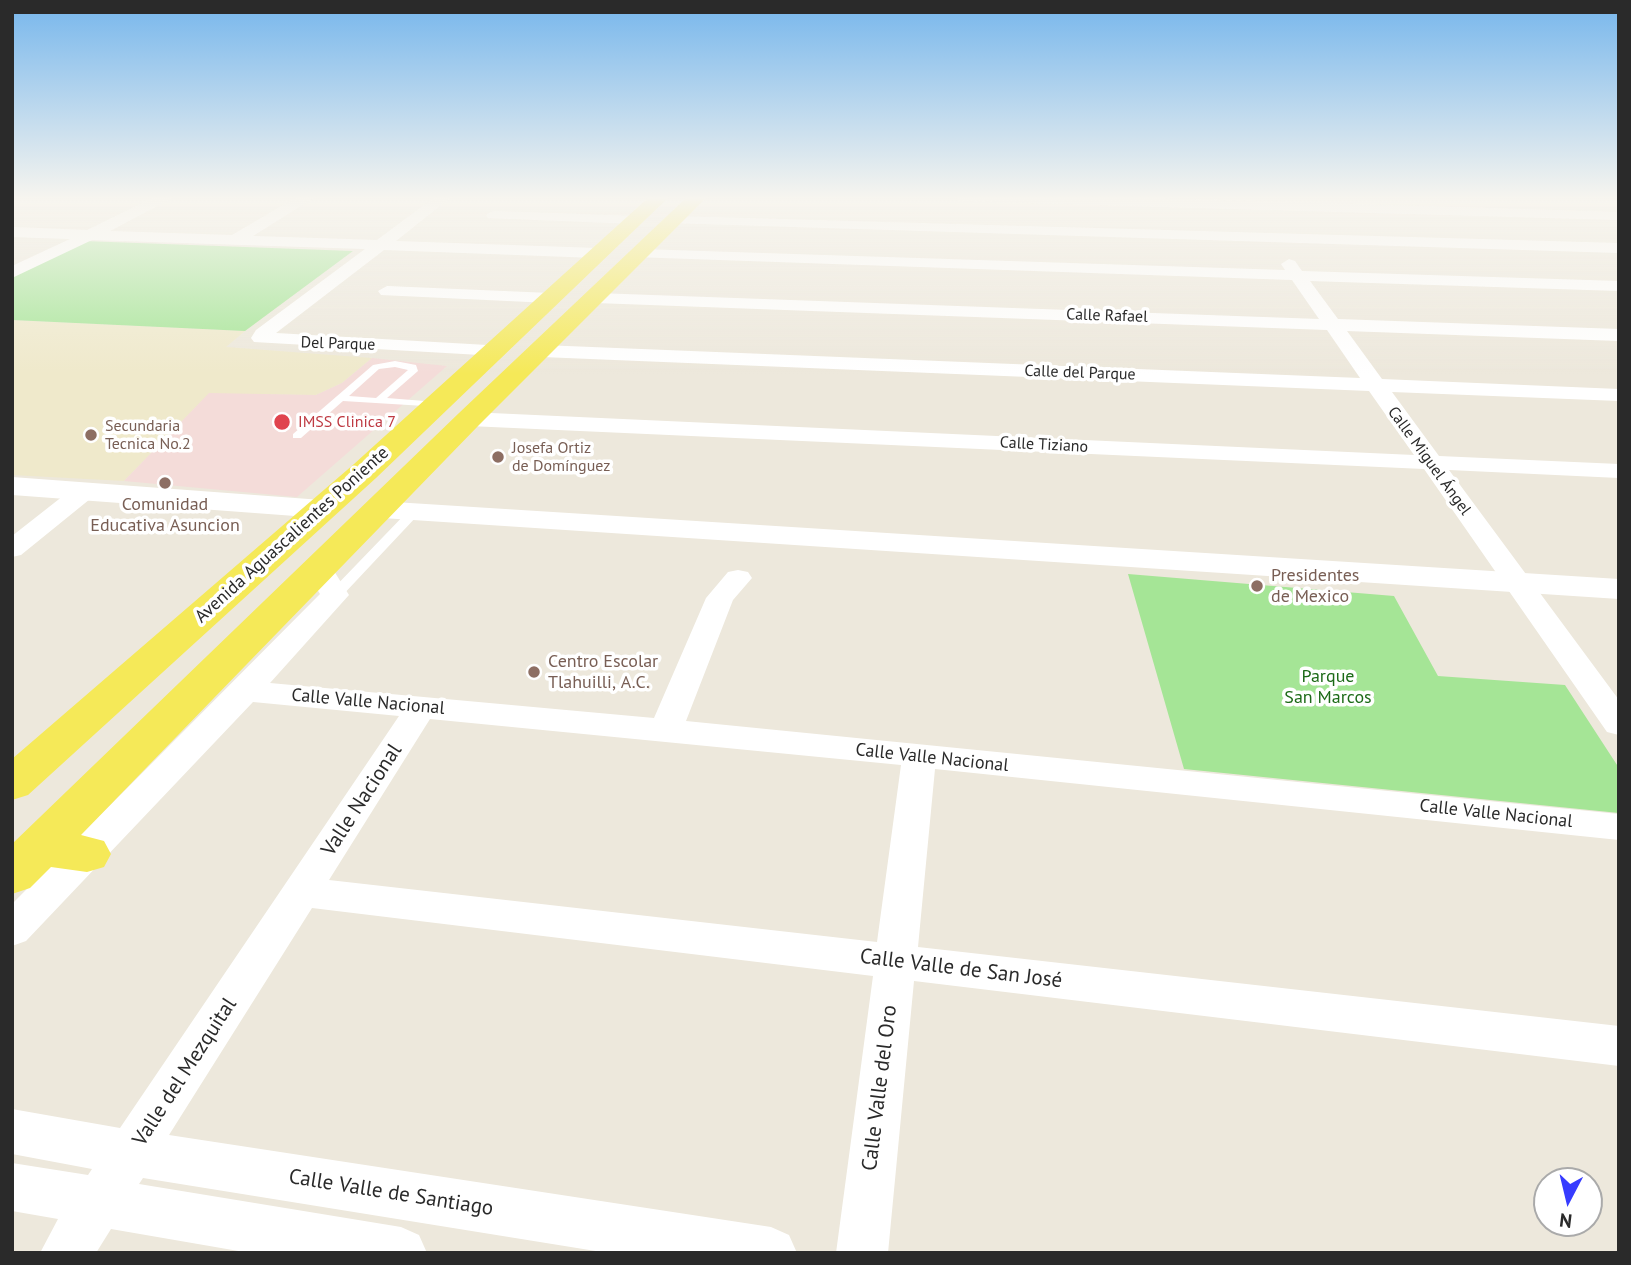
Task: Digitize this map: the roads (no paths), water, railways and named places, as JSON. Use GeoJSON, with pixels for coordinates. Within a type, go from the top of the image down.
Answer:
{"type":"FeatureCollection","features":[{"type":"Feature","properties":{"kind":"main road","name":"Avenida Aguascalientes Poniente"},"geometry":{"type":"LineString","coordinates":[[12,784],[498,350],[594,256]]}},
{"type":"Feature","properties":{"kind":"main road","name":"Avenida Aguascalientes Poniente"},"geometry":{"type":"LineString","coordinates":[[26,861],[327,582],[378,510],[638,256]]}},
{"type":"Feature","properties":{"kind":"main road"},"geometry":{"type":"LineString","coordinates":[[26,861],[87,854]]}},
{"type":"Feature","properties":{"kind":"street"},"geometry":{"type":"LineString","coordinates":[[12,273],[47,256]]}},
{"type":"Feature","properties":{"kind":"street","name":"Del Parque"},"geometry":{"type":"LineString","coordinates":[[366,256],[261,338],[498,350]]}},
{"type":"Feature","properties":{"kind":"street"},"geometry":{"type":"LineString","coordinates":[[701,256],[1619,286]]}},
{"type":"Feature","properties":{"kind":"street","name":"Calle Miguel Ángel"},"geometry":{"type":"LineString","coordinates":[[1283,256],[1619,724]]}},
{"type":"Feature","properties":{"kind":"street"},"geometry":{"type":"LineString","coordinates":[[387,291],[550,298]]}},
{"type":"Feature","properties":{"kind":"street","name":"Calle Rafael"},"geometry":{"type":"LineString","coordinates":[[596,298],[1619,335]]}},
{"type":"Feature","properties":{"kind":"street","name":"Calle del Parque"},"geometry":{"type":"LineString","coordinates":[[542,351],[1619,394]]}},
{"type":"Feature","properties":{"kind":"street","name":"Calle Tiziano"},"geometry":{"type":"LineString","coordinates":[[470,419],[1619,471]]}},
{"type":"Feature","properties":{"kind":"street"},"geometry":{"type":"LineString","coordinates":[[12,486],[322,509]]}},
{"type":"Feature","properties":{"kind":"street"},"geometry":{"type":"LineString","coordinates":[[12,549],[86,491]]}},
{"type":"Feature","properties":{"kind":"street"},"geometry":{"type":"LineString","coordinates":[[378,510],[1619,589]]}},
{"type":"Feature","properties":{"kind":"street"},"geometry":{"type":"LineString","coordinates":[[666,730],[720,598],[738,578]]}},
{"type":"Feature","properties":{"kind":"street","name":"Avenida Aguascalientes Poniente"},"geometry":{"type":"LineString","coordinates":[[12,930],[245,691],[327,582]]}},
{"type":"Feature","properties":{"kind":"street","name":"Calle Valle Nacional"},"geometry":{"type":"LineString","coordinates":[[245,691],[666,730],[1619,827]]}},
{"type":"Feature","properties":{"kind":"street","name":"Valle Nacional"},"geometry":{"type":"LineString","coordinates":[[303,892],[421,708]]}},
{"type":"Feature","properties":{"kind":"street","name":"Calle Valle del Oro"},"geometry":{"type":"LineString","coordinates":[[862,1253],[919,757]]}},
{"type":"Feature","properties":{"kind":"street","name":"Calle Valle de San José"},"geometry":{"type":"LineString","coordinates":[[303,892],[1619,1046]]}},
{"type":"Feature","properties":{"kind":"street","name":"Valle del Mezquital"},"geometry":{"type":"LineString","coordinates":[[66,1253],[303,892]]}},
{"type":"Feature","properties":{"kind":"street","name":"Calle Valle de Santiago"},"geometry":{"type":"LineString","coordinates":[[12,1131],[132,1153],[771,1253]]}},
{"type":"Feature","properties":{"kind":"street"},"geometry":{"type":"LineString","coordinates":[[12,1187],[401,1253]]}},
{"type":"Feature","properties":{"kind":"lane"},"geometry":{"type":"LineString","coordinates":[[298,436],[376,367],[395,364],[413,367],[413,371],[378,401]]}},
{"type":"Feature","properties":{"kind":"lane"},"geometry":{"type":"LineString","coordinates":[[340,398],[437,405]]}},
{"type":"Feature","properties":{"kind":"lane"},"geometry":{"type":"LineString","coordinates":[[327,582],[414,512]]}},
{"type":"Feature","properties":{"kind":"place","name":"IMSS Clinica 7"},"geometry":{"type":"Point","coordinates":[282,422]}},
{"type":"Feature","properties":{"kind":"place","name":"Secundaria Tecnica No.2"},"geometry":{"type":"Point","coordinates":[91,435]}},
{"type":"Feature","properties":{"kind":"place","name":"Josefa Ortiz de Domínguez"},"geometry":{"type":"Point","coordinates":[498,457]}},
{"type":"Feature","properties":{"kind":"place","name":"Comunidad Educativa Asuncion"},"geometry":{"type":"Point","coordinates":[165,483]}},
{"type":"Feature","properties":{"kind":"place","name":"Presidentes de Mexico"},"geometry":{"type":"Point","coordinates":[1257,586]}},
{"type":"Feature","properties":{"kind":"place","name":"Centro Escolar Tlahuilli, A.C."},"geometry":{"type":"Point","coordinates":[534,672]}},
{"type":"Feature","properties":{"kind":"park label","name":"Parque San Marcos"},"geometry":{"type":"Point","coordinates":[1328,687]}}]}
